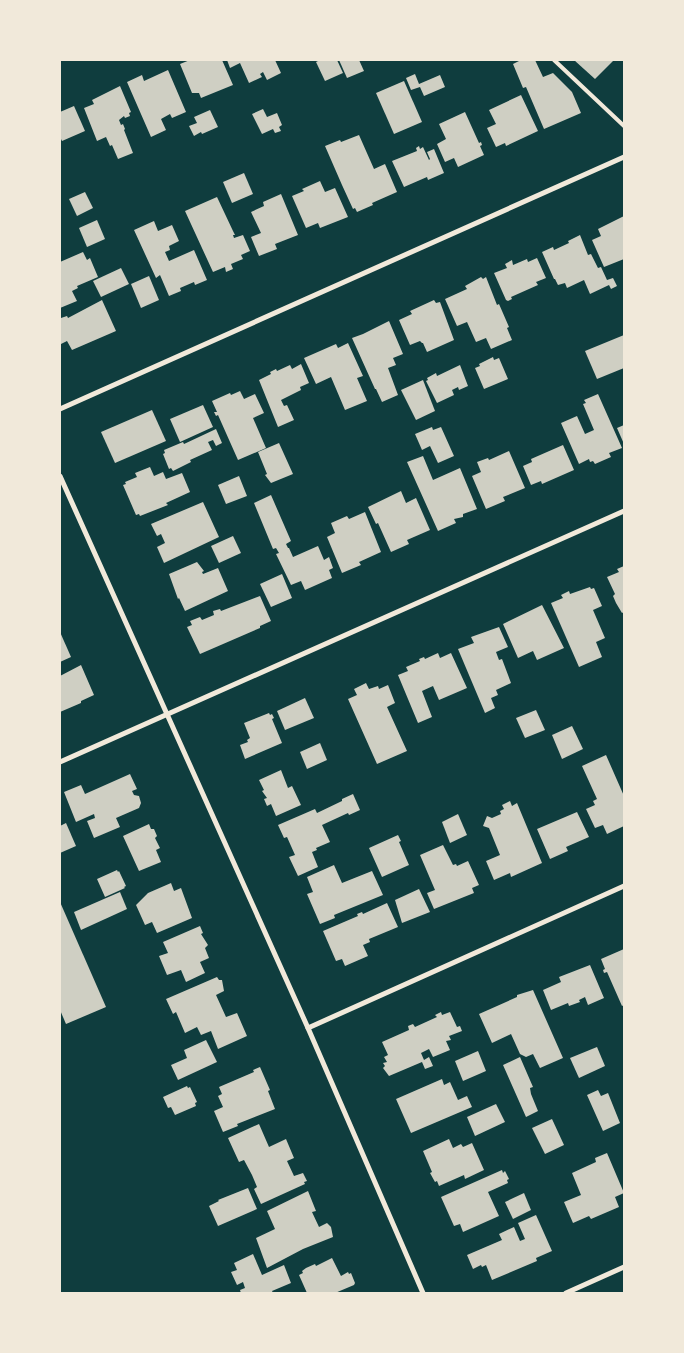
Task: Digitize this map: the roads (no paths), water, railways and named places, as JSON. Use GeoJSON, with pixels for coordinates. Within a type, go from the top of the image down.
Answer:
{"type":"FeatureCollection","features":[{"type":"Feature","properties":{"kind":"street"},"geometry":{"type":"LineString","coordinates":[[60,409],[624,157]]}},
{"type":"Feature","properties":{"kind":"street"},"geometry":{"type":"LineString","coordinates":[[60,476],[308,1028],[423,1293]]}},
{"type":"Feature","properties":{"kind":"street"},"geometry":{"type":"LineString","coordinates":[[60,762],[624,511]]}},
{"type":"Feature","properties":{"kind":"street"},"geometry":{"type":"LineString","coordinates":[[308,1028],[624,886]]}},
{"type":"Feature","properties":{"kind":"street"},"geometry":{"type":"LineString","coordinates":[[566,1293],[624,1267]]}},
{"type":"Feature","properties":{"kind":"lane"},"geometry":{"type":"LineString","coordinates":[[554,60],[624,126]]}}]}
